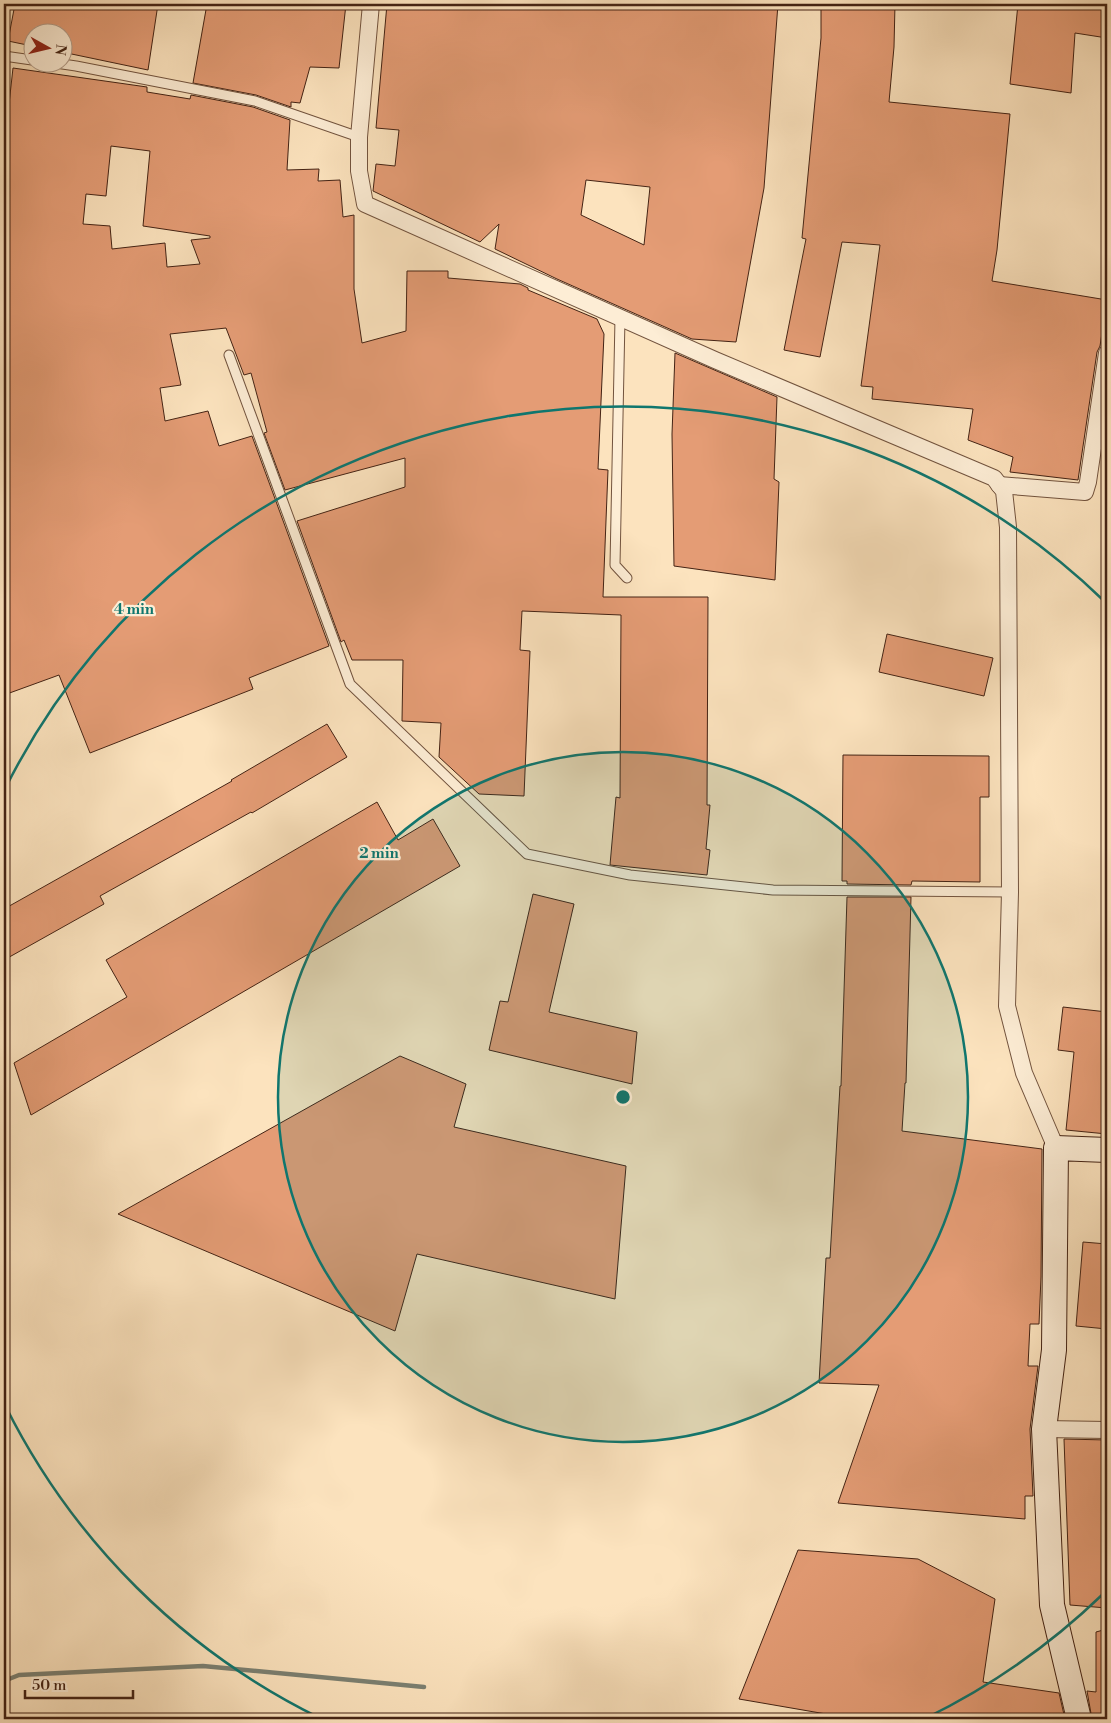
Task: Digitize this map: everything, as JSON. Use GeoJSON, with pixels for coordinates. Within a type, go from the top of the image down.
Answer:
{"type":"FeatureCollection","features":[{"type":"Feature","properties":{"kind":"street"},"geometry":{"type":"LineString","coordinates":[[371,4],[359,137],[359,171],[365,204],[724,364],[994,478],[1004,491],[1008,527],[1010,892],[1007,1006],[1024,1074],[1056,1148],[1054,1350],[1044,1428],[1052,1605],[1079,1719]]}},
{"type":"Feature","properties":{"kind":"street"},"geometry":{"type":"LineString","coordinates":[[999,485],[1084,492],[1088,482],[1107,352]]}},
{"type":"Feature","properties":{"kind":"street"},"geometry":{"type":"LineString","coordinates":[[1056,1148],[1107,1150]]}},
{"type":"Feature","properties":{"kind":"street"},"geometry":{"type":"LineString","coordinates":[[1044,1428],[1107,1430]]}},
{"type":"Feature","properties":{"kind":"lane"},"geometry":{"type":"LineString","coordinates":[[4,56],[22,59]]}},
{"type":"Feature","properties":{"kind":"lane"},"geometry":{"type":"LineString","coordinates":[[72,66],[255,102],[359,137]]}},
{"type":"Feature","properties":{"kind":"lane"},"geometry":{"type":"LineString","coordinates":[[620,318],[615,565],[627,578]]}},
{"type":"Feature","properties":{"kind":"lane"},"geometry":{"type":"LineString","coordinates":[[229,355],[350,684],[527,854],[630,875],[773,890],[1010,892]]}},
{"type":"Feature","properties":{"kind":"building"},"geometry":{"type":"Polygon","coordinates":[[[15,4],[158,4],[148,70],[72,54],[72,22],[22,22],[22,44],[8,41],[15,4]]]}},
{"type":"Feature","properties":{"kind":"building"},"geometry":{"type":"Polygon","coordinates":[[[207,4],[346,4],[339,68],[310,67],[300,103],[291,102],[291,107],[256,95],[193,83],[207,4]]]}},
{"type":"Feature","properties":{"kind":"building"},"geometry":{"type":"Polygon","coordinates":[[[387,4],[778,4],[764,188],[736,342],[692,339],[557,279],[495,249],[499,224],[480,242],[373,191],[376,164],[395,166],[399,130],[376,128],[387,4]],[[586,180],[581,215],[644,245],[650,187],[586,180]]]}},
{"type":"Feature","properties":{"kind":"building"},"geometry":{"type":"Polygon","coordinates":[[[821,4],[895,4],[894,47],[889,102],[1010,114],[997,250],[992,281],[1107,300],[1100,346],[1097,352],[1078,480],[1010,472],[1013,457],[968,440],[973,409],[872,399],[873,387],[861,386],[880,245],[842,242],[820,357],[784,350],[806,239],[802,238],[821,38],[821,4]]]}},
{"type":"Feature","properties":{"kind":"building"},"geometry":{"type":"Polygon","coordinates":[[[1018,4],[1107,4],[1107,38],[1075,33],[1071,93],[1010,84],[1018,4]]]}},
{"type":"Feature","properties":{"kind":"building"},"geometry":{"type":"Polygon","coordinates":[[[13,68],[22,69],[22,72],[41,72],[147,87],[147,92],[190,99],[191,95],[253,107],[290,120],[287,170],[319,169],[318,181],[340,180],[343,217],[354,215],[354,289],[362,343],[406,331],[407,271],[448,271],[448,278],[520,284],[528,288],[528,290],[597,319],[604,334],[598,469],[608,470],[603,597],[708,597],[707,805],[710,805],[706,849],[710,850],[707,875],[610,865],[616,797],[620,798],[621,615],[522,611],[520,650],[530,651],[524,796],[479,794],[439,757],[441,723],[402,721],[403,660],[352,660],[344,640],[341,642],[297,521],[405,487],[405,458],[285,490],[264,433],[267,432],[251,373],[244,375],[226,328],[170,334],[181,385],[160,388],[165,421],[208,411],[219,446],[252,436],[329,646],[249,678],[253,689],[90,753],[59,675],[4,695],[4,104],[9,104],[13,68]],[[111,146],[106,196],[86,194],[83,224],[110,226],[112,249],[165,243],[167,267],[200,264],[191,240],[210,238],[210,236],[143,226],[150,151],[111,146]]]}},
{"type":"Feature","properties":{"kind":"building"},"geometry":{"type":"Polygon","coordinates":[[[675,353],[777,397],[774,479],[779,482],[775,580],[674,566],[672,434],[675,353]]]}},
{"type":"Feature","properties":{"kind":"building"},"geometry":{"type":"Polygon","coordinates":[[[887,634],[993,658],[984,696],[879,672],[887,634]]]}},
{"type":"Feature","properties":{"kind":"building"},"geometry":{"type":"Polygon","coordinates":[[[327,724],[347,757],[252,813],[100,896],[104,904],[4,960],[4,909],[232,781],[327,724]]]}},
{"type":"Feature","properties":{"kind":"building"},"geometry":{"type":"Polygon","coordinates":[[[843,755],[989,756],[989,797],[980,797],[980,882],[912,881],[911,885],[847,884],[847,881],[842,881],[843,755]]]}},
{"type":"Feature","properties":{"kind":"building"},"geometry":{"type":"Polygon","coordinates":[[[377,802],[398,840],[433,819],[460,866],[31,1115],[14,1063],[127,997],[106,960],[377,802]]]}},
{"type":"Feature","properties":{"kind":"building"},"geometry":{"type":"Polygon","coordinates":[[[533,894],[574,904],[549,1012],[637,1032],[632,1084],[489,1050],[500,1001],[508,1002],[533,894]]]}},
{"type":"Feature","properties":{"kind":"building"},"geometry":{"type":"Polygon","coordinates":[[[847,897],[911,897],[906,1083],[902,1131],[1042,1149],[1039,1324],[1030,1324],[1028,1366],[1038,1366],[1030,1429],[1033,1496],[1025,1496],[1025,1519],[838,1503],[879,1385],[819,1383],[826,1258],[830,1258],[841,1086],[847,897]]]}},
{"type":"Feature","properties":{"kind":"building"},"geometry":{"type":"Polygon","coordinates":[[[1063,1007],[1107,1012],[1107,1134],[1066,1130],[1074,1052],[1058,1050],[1063,1007]]]}},
{"type":"Feature","properties":{"kind":"building"},"geometry":{"type":"Polygon","coordinates":[[[400,1056],[466,1084],[454,1127],[626,1166],[615,1299],[417,1254],[395,1331],[118,1214],[400,1056]]]}},
{"type":"Feature","properties":{"kind":"building"},"geometry":{"type":"Polygon","coordinates":[[[1083,1242],[1107,1244],[1107,1329],[1076,1326],[1083,1242]]]}},
{"type":"Feature","properties":{"kind":"building"},"geometry":{"type":"Polygon","coordinates":[[[1064,1439],[1107,1440],[1107,1608],[1070,1605],[1064,1439]]]}},
{"type":"Feature","properties":{"kind":"building"},"geometry":{"type":"Polygon","coordinates":[[[798,1550],[918,1559],[995,1599],[983,1682],[1059,1693],[1065,1719],[855,1719],[739,1699],[798,1550]]]}},
{"type":"Feature","properties":{"kind":"building"},"geometry":{"type":"Polygon","coordinates":[[[1107,1629],[1107,1719],[1092,1719],[1087,1691],[1096,1692],[1096,1632],[1107,1629]]]}},
{"type":"Feature","properties":{"kind":"waterway"},"geometry":{"type":"LineString","coordinates":[[4,1681],[19,1675],[203,1666],[424,1687]]}}]}
